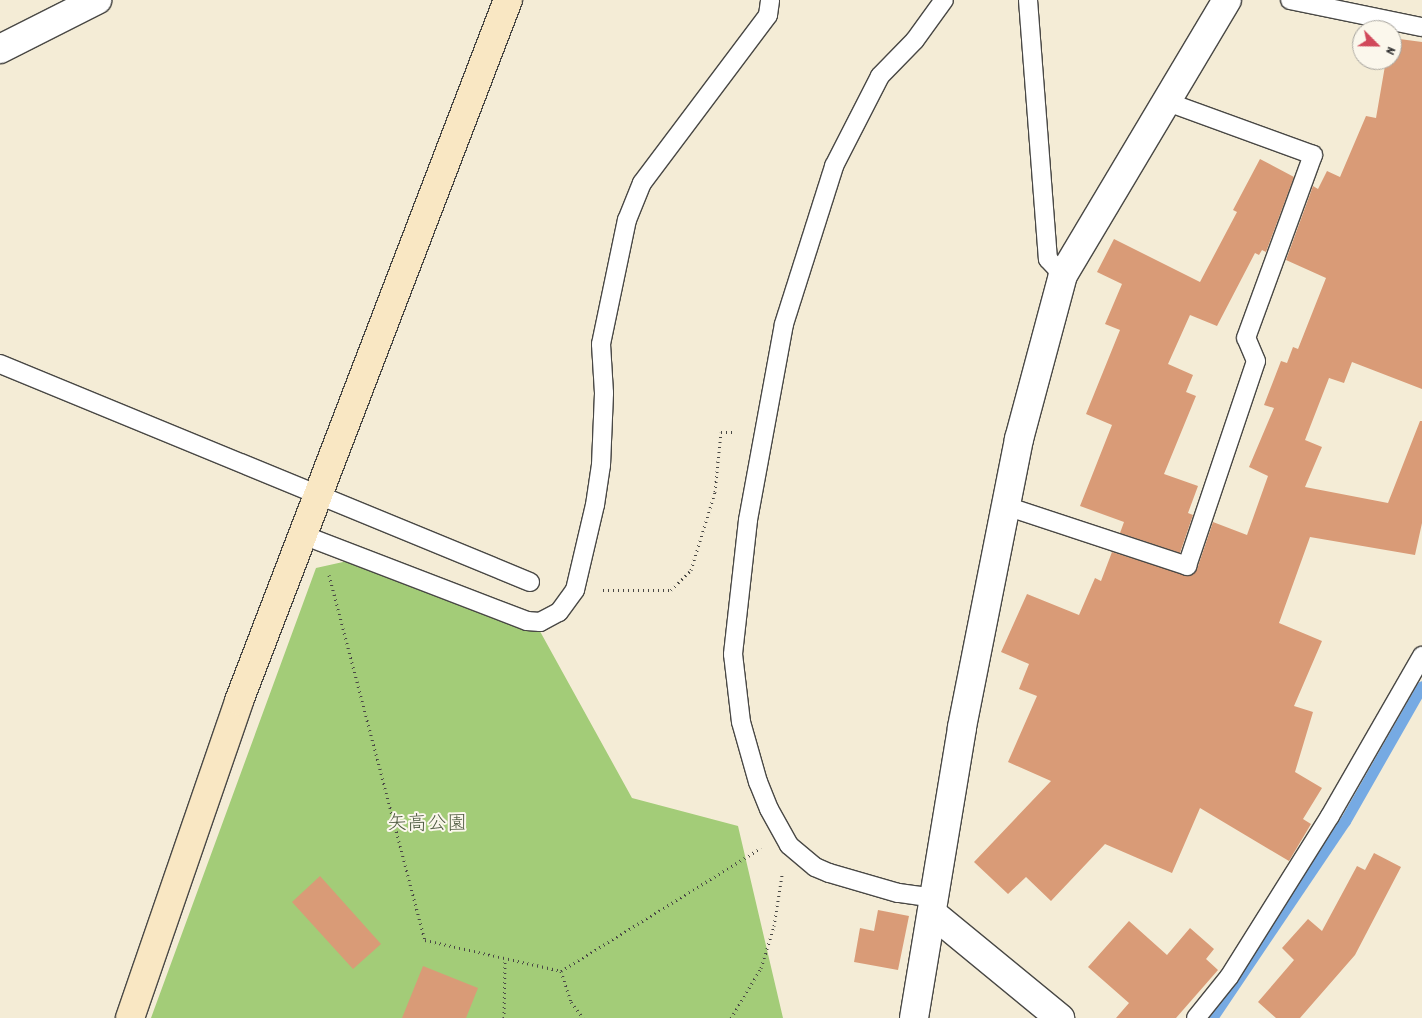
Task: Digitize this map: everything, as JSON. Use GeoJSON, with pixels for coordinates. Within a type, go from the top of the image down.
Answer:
{"type":"FeatureCollection","features":[{"type":"Feature","properties":{"kind":"street"},"geometry":{"type":"LineString","coordinates":[[0,49],[97,0]]}},
{"type":"Feature","properties":{"kind":"street"},"geometry":{"type":"LineString","coordinates":[[130,1018],[239,701],[311,538],[318,495],[508,0]]}},
{"type":"Feature","properties":{"kind":"street"},"geometry":{"type":"LineString","coordinates":[[914,1018],[962,727],[1018,439],[1063,275],[1227,0]]}},
{"type":"Feature","properties":{"kind":"street"},"geometry":{"type":"LineString","coordinates":[[934,905],[1060,1018]]}},
{"type":"Feature","properties":{"kind":"lane"},"geometry":{"type":"LineString","coordinates":[[311,538],[527,621],[540,622],[559,612],[575,590],[595,505],[601,465],[604,393],[602,344],[626,220],[642,183],[768,14],[770,0]]}},
{"type":"Feature","properties":{"kind":"lane"},"geometry":{"type":"LineString","coordinates":[[934,905],[815,867],[786,840],[758,782],[741,722],[733,654],[748,520],[784,324],[834,166],[880,76],[915,40],[944,0]]}},
{"type":"Feature","properties":{"kind":"lane"},"geometry":{"type":"LineString","coordinates":[[1028,0],[1048,260],[1063,275]]}},
{"type":"Feature","properties":{"kind":"lane"},"geometry":{"type":"LineString","coordinates":[[1290,0],[1422,27]]}},
{"type":"Feature","properties":{"kind":"lane"},"geometry":{"type":"LineString","coordinates":[[1006,506],[1187,566],[1256,361],[1246,338],[1312,155],[1167,102]]}},
{"type":"Feature","properties":{"kind":"lane"},"geometry":{"type":"LineString","coordinates":[[0,364],[530,582]]}},
{"type":"Feature","properties":{"kind":"lane"},"geometry":{"type":"LineString","coordinates":[[1196,1018],[1229,977],[1330,816],[1422,656]]}},
{"type":"Feature","properties":{"kind":"path"},"geometry":{"type":"LineString","coordinates":[[575,590],[671,590],[691,570],[694,562],[715,492],[721,432],[735,431],[739,438]]}},
{"type":"Feature","properties":{"kind":"path"},"geometry":{"type":"LineString","coordinates":[[311,538],[425,940],[561,971],[786,840]]}},
{"type":"Feature","properties":{"kind":"path"},"geometry":{"type":"LineString","coordinates":[[731,1018],[760,968],[774,926],[786,840]]}},
{"type":"Feature","properties":{"kind":"path"},"geometry":{"type":"LineString","coordinates":[[504,1018],[505,959]]}},
{"type":"Feature","properties":{"kind":"path"},"geometry":{"type":"LineString","coordinates":[[561,971],[571,1002],[583,1018]]}},
{"type":"Feature","properties":{"kind":"green space","name":"矢高公園"},"geometry":{"type":"Polygon","coordinates":[[[379,554],[531,615],[632,798],[738,826],[783,1018],[151,1018],[316,568],[379,554]]]}},
{"type":"Feature","properties":{"kind":"building"},"geometry":{"type":"Polygon","coordinates":[[[1402,39],[1422,42],[1422,389],[1352,362],[1344,383],[1329,378],[1305,440],[1322,447],[1305,487],[1388,503],[1420,421],[1422,421],[1422,523],[1415,555],[1310,537],[1279,623],[1322,641],[1294,706],[1313,712],[1295,772],[1322,788],[1303,819],[1311,824],[1289,861],[1200,808],[1172,873],[1105,844],[1051,901],[1026,877],[1008,894],[974,862],[1051,781],[1008,762],[1037,696],[1019,689],[1029,664],[1001,652],[1027,594],[1079,615],[1095,578],[1101,581],[1112,552],[1189,576],[1197,569],[1213,522],[1247,535],[1268,476],[1249,467],[1274,408],[1264,405],[1281,361],[1287,363],[1293,347],[1298,349],[1326,278],[1286,260],[1313,186],[1318,189],[1327,171],[1340,177],[1366,116],[1376,118],[1384,70],[1402,70],[1402,39]]]}},
{"type":"Feature","properties":{"kind":"building"},"geometry":{"type":"Polygon","coordinates":[[[1260,159],[1294,177],[1266,252],[1262,250],[1259,255],[1255,253],[1217,326],[1190,315],[1168,364],[1193,375],[1186,392],[1196,396],[1164,474],[1198,486],[1188,513],[1193,515],[1180,553],[1120,533],[1124,522],[1080,506],[1112,425],[1086,414],[1120,330],[1105,324],[1122,284],[1097,272],[1114,239],[1200,282],[1237,212],[1233,210],[1260,159]]]}},
{"type":"Feature","properties":{"kind":"building"},"geometry":{"type":"Polygon","coordinates":[[[1374,853],[1401,867],[1355,955],[1300,1018],[1276,1018],[1258,1002],[1294,960],[1282,948],[1308,919],[1322,931],[1357,866],[1365,870],[1374,853]]]}},
{"type":"Feature","properties":{"kind":"building"},"geometry":{"type":"Polygon","coordinates":[[[320,876],[381,944],[353,969],[292,902],[320,876]]]}},
{"type":"Feature","properties":{"kind":"building"},"geometry":{"type":"Polygon","coordinates":[[[878,910],[909,916],[898,970],[854,962],[860,928],[874,931],[878,910]]]}},
{"type":"Feature","properties":{"kind":"building"},"geometry":{"type":"Polygon","coordinates":[[[1129,921],[1167,955],[1190,928],[1214,949],[1206,959],[1218,970],[1176,1018],[1116,1018],[1129,1003],[1088,967],[1129,921]]]}},
{"type":"Feature","properties":{"kind":"building"},"geometry":{"type":"Polygon","coordinates":[[[423,966],[478,988],[466,1018],[402,1018],[423,966]]]}},
{"type":"Feature","properties":{"kind":"waterway"},"geometry":{"type":"LineString","coordinates":[[1212,1018],[1345,821],[1422,686]]}}]}
